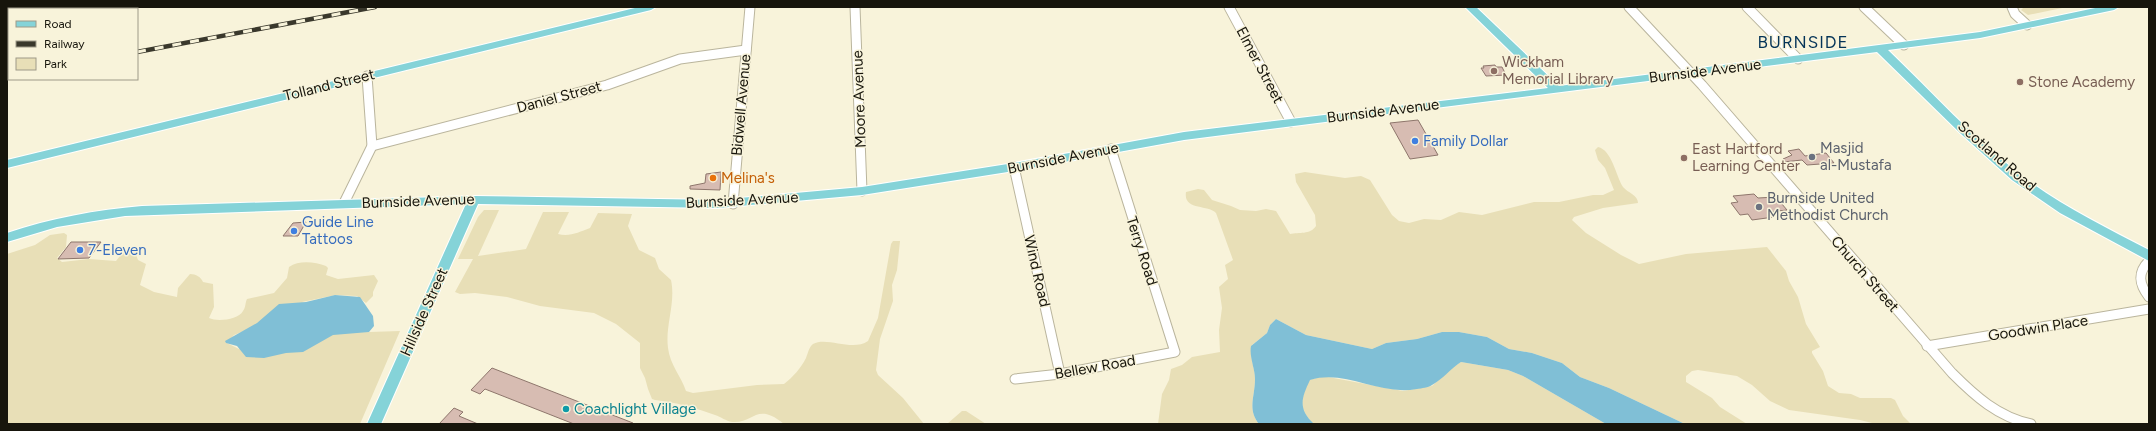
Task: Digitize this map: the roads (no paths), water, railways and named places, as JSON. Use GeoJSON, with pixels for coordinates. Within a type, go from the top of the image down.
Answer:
{"type":"FeatureCollection","features":[{"type":"Feature","properties":{"kind":"main road","name":"Tolland Street"},"geometry":{"type":"LineString","coordinates":[[7,164],[651,7]]}},
{"type":"Feature","properties":{"kind":"main road"},"geometry":{"type":"LineString","coordinates":[[1470,7],[1558,90]]}},
{"type":"Feature","properties":{"kind":"main road","name":"Burnside Avenue"},"geometry":{"type":"LineString","coordinates":[[7,238],[66,220],[122,211],[474,200],[733,204],[862,191],[1014,168],[1184,136],[1691,74],[1980,35],[2114,7]]}},
{"type":"Feature","properties":{"kind":"main road","name":"Scotland Road"},"geometry":{"type":"LineString","coordinates":[[1879,48],[2016,176],[2054,203],[2098,230],[2149,256]]}},
{"type":"Feature","properties":{"kind":"main road","name":"Hillside Street"},"geometry":{"type":"LineString","coordinates":[[374,424],[474,200]]}},
{"type":"Feature","properties":{"kind":"street","name":"Bidwell Avenue"},"geometry":{"type":"LineString","coordinates":[[733,204],[750,7]]}},
{"type":"Feature","properties":{"kind":"street","name":"Moore Avenue"},"geometry":{"type":"LineString","coordinates":[[855,7],[862,191]]}},
{"type":"Feature","properties":{"kind":"street","name":"Elmer Street"},"geometry":{"type":"LineString","coordinates":[[1229,7],[1291,122]]}},
{"type":"Feature","properties":{"kind":"street","name":"Church Street"},"geometry":{"type":"LineString","coordinates":[[1629,7],[1691,74],[1927,346],[1979,399],[2002,416],[2026,423]]}},
{"type":"Feature","properties":{"kind":"street"},"geometry":{"type":"LineString","coordinates":[[1748,7],[1798,59]]}},
{"type":"Feature","properties":{"kind":"street"},"geometry":{"type":"LineString","coordinates":[[1864,7],[1904,45]]}},
{"type":"Feature","properties":{"kind":"street"},"geometry":{"type":"LineString","coordinates":[[2012,7],[2015,14],[2027,25]]}},
{"type":"Feature","properties":{"kind":"street","name":"Daniel Street"},"geometry":{"type":"LineString","coordinates":[[372,146],[607,85],[680,59],[746,50]]}},
{"type":"Feature","properties":{"kind":"street"},"geometry":{"type":"LineString","coordinates":[[344,204],[372,146],[366,76]]}},
{"type":"Feature","properties":{"kind":"street","name":"Terry Road"},"geometry":{"type":"LineString","coordinates":[[1111,149],[1175,352]]}},
{"type":"Feature","properties":{"kind":"street","name":"Wind Road"},"geometry":{"type":"LineString","coordinates":[[1014,168],[1060,374]]}},
{"type":"Feature","properties":{"kind":"street"},"geometry":{"type":"LineString","coordinates":[[2149,261],[2142,268],[2140,281],[2149,297]]}},
{"type":"Feature","properties":{"kind":"street","name":"Goodwin Place"},"geometry":{"type":"LineString","coordinates":[[1927,346],[2149,309]]}},
{"type":"Feature","properties":{"kind":"street","name":"Bellew Road"},"geometry":{"type":"LineString","coordinates":[[1015,379],[1060,374],[1175,352]]}},
{"type":"Feature","properties":{"kind":"water"},"geometry":{"type":"Polygon","coordinates":[[[335,295],[360,297],[373,316],[374,326],[369,332],[333,335],[303,352],[286,353],[264,358],[246,357],[237,346],[226,343],[225,341],[257,323],[279,304],[306,302],[335,295]]]}},
{"type":"Feature","properties":{"kind":"water"},"geometry":{"type":"Polygon","coordinates":[[[1276,319],[1306,335],[1372,349],[1386,343],[1417,339],[1442,332],[1459,332],[1487,337],[1509,349],[1532,353],[1562,363],[1580,377],[1609,388],[1685,424],[1606,424],[1523,376],[1508,370],[1461,362],[1440,380],[1430,386],[1417,389],[1389,389],[1336,378],[1310,380],[1303,398],[1303,408],[1309,419],[1314,424],[1259,424],[1255,418],[1252,408],[1255,379],[1251,346],[1267,333],[1270,325],[1276,319]]]}},
{"type":"Feature","properties":{"kind":"railway"},"geometry":{"type":"LineString","coordinates":[[138,52],[375,7]]}},
{"type":"Feature","properties":{"kind":"place","name":"Wickham Memorial Library"},"geometry":{"type":"Point","coordinates":[1494,71]}},
{"type":"Feature","properties":{"kind":"place","name":"Stone Academy"},"geometry":{"type":"Point","coordinates":[2020,82]}},
{"type":"Feature","properties":{"kind":"place","name":"Family Dollar"},"geometry":{"type":"Point","coordinates":[1415,141]}},
{"type":"Feature","properties":{"kind":"place","name":"Masjid al-Mustafa"},"geometry":{"type":"Point","coordinates":[1812,157]}},
{"type":"Feature","properties":{"kind":"place","name":"East Hartford Learning Center"},"geometry":{"type":"Point","coordinates":[1684,158]}},
{"type":"Feature","properties":{"kind":"place","name":"Melina's"},"geometry":{"type":"Point","coordinates":[713,178]}},
{"type":"Feature","properties":{"kind":"place","name":"Burnside United Methodist Church"},"geometry":{"type":"Point","coordinates":[1759,207]}},
{"type":"Feature","properties":{"kind":"place","name":"Guide Line Tattoos"},"geometry":{"type":"Point","coordinates":[294,231]}},
{"type":"Feature","properties":{"kind":"place","name":"7-Eleven"},"geometry":{"type":"Point","coordinates":[80,250]}},
{"type":"Feature","properties":{"kind":"place","name":"Coachlight Village"},"geometry":{"type":"Point","coordinates":[566,409]}},
{"type":"Feature","properties":{"kind":"district","name":"BURNSIDE"},"geometry":{"type":"Point","coordinates":[1803,42]}}]}
